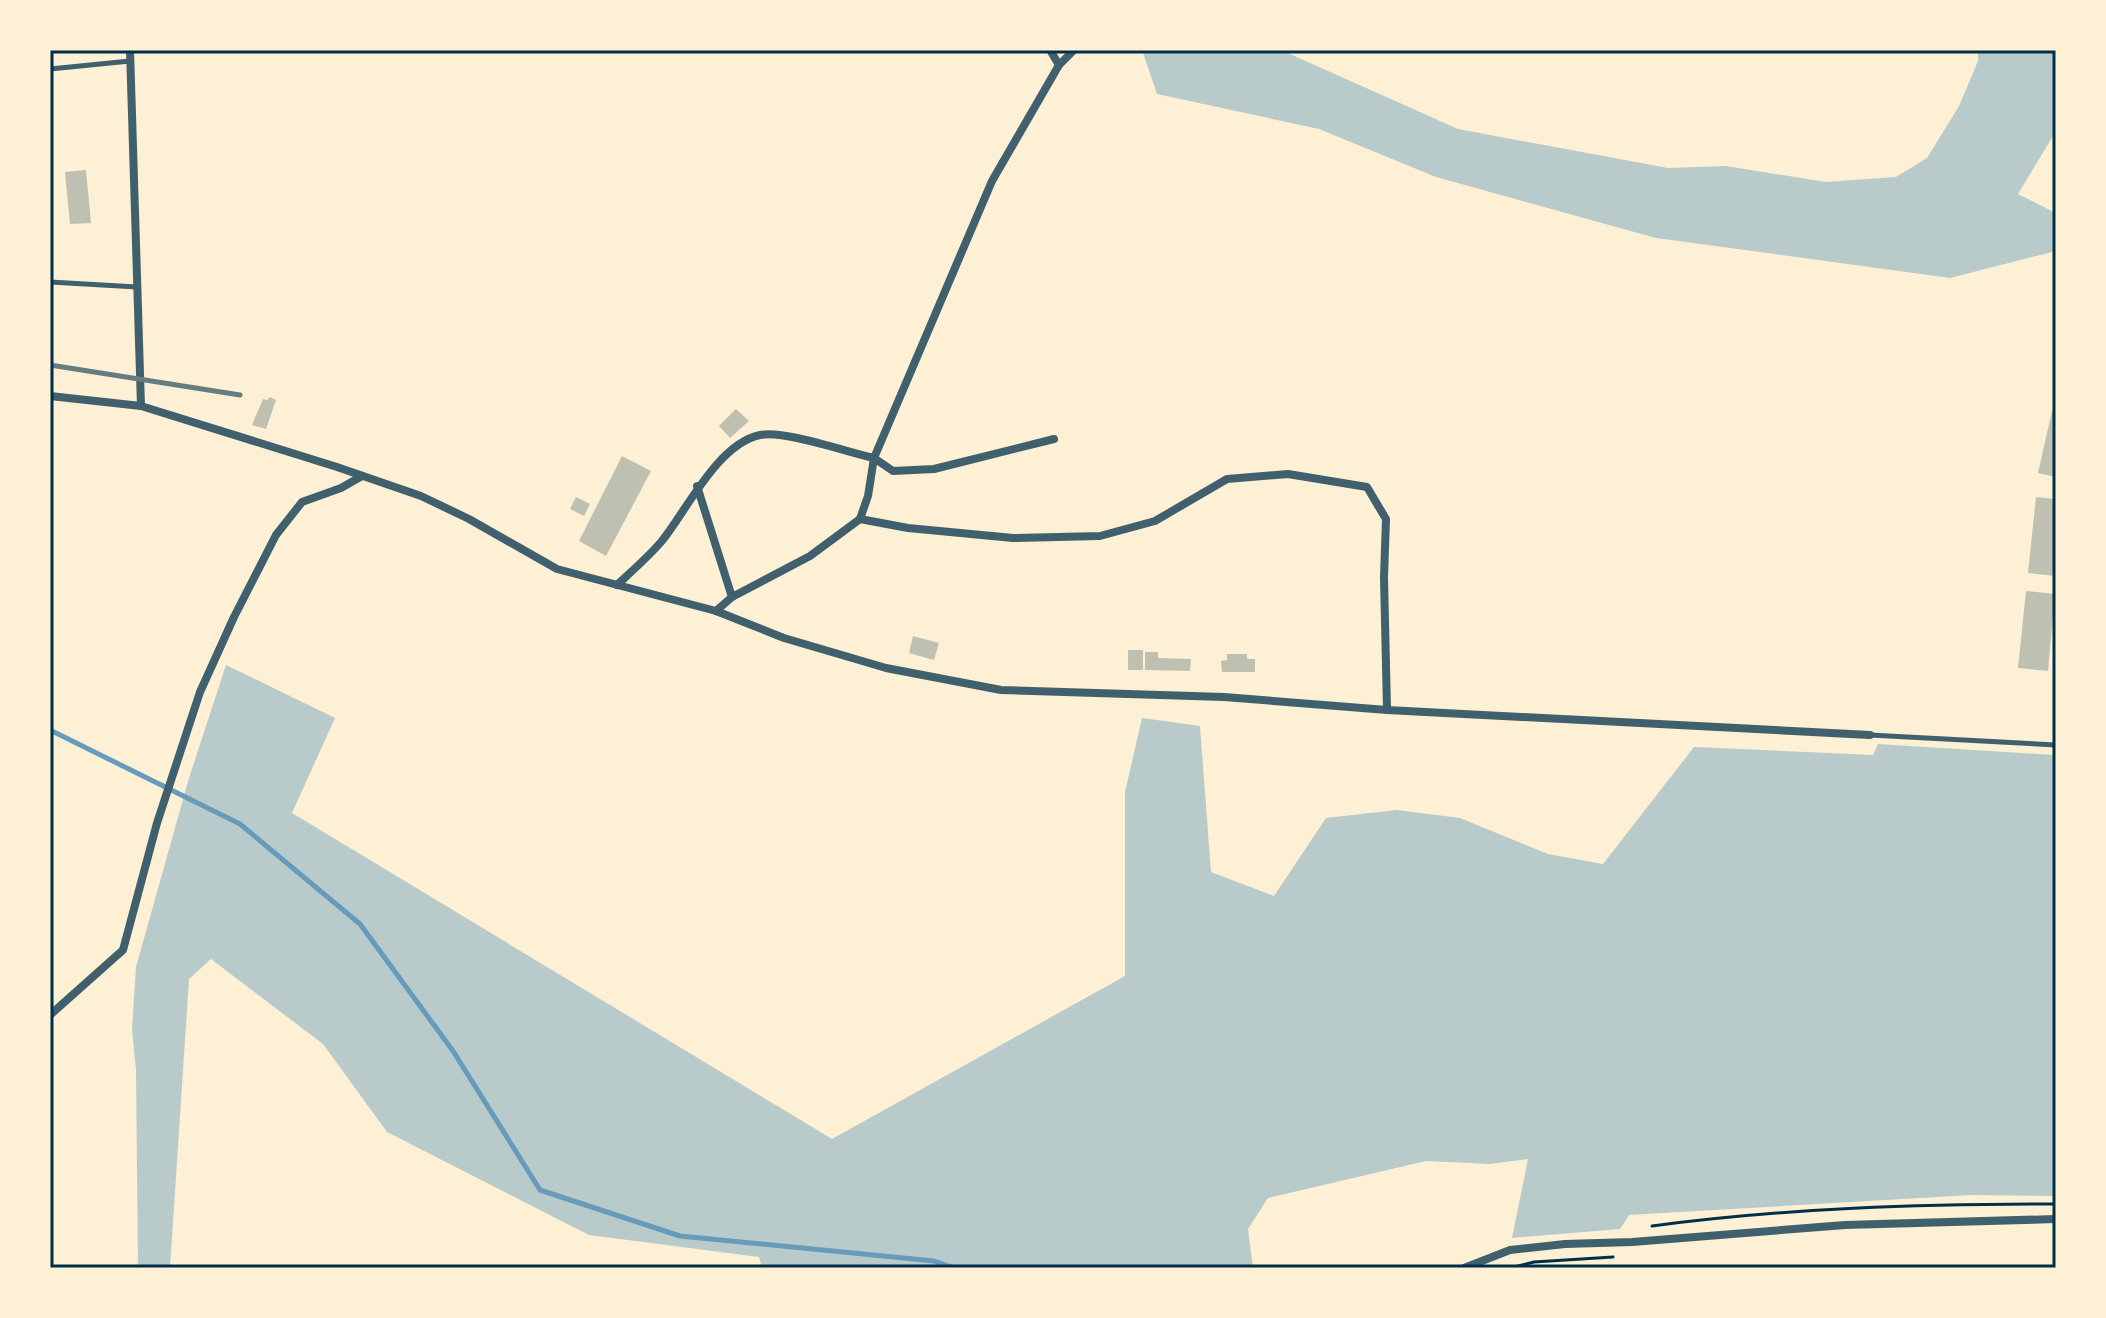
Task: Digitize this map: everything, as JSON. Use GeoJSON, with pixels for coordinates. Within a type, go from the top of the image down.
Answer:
{"type":"FeatureCollection","features":[{"type":"Feature","properties":{"kind":"street"},"geometry":{"type":"LineString","coordinates":[[130,50],[141,406]]}},
{"type":"Feature","properties":{"kind":"street"},"geometry":{"type":"LineString","coordinates":[[1050,50],[1059,65]]}},
{"type":"Feature","properties":{"kind":"street"},"geometry":{"type":"LineString","coordinates":[[716,611],[732,597],[810,556],[860,519],[868,496],[874,458],[992,181],[1059,65],[1074,50]]}},
{"type":"Feature","properties":{"kind":"street"},"geometry":{"type":"LineString","coordinates":[[50,396],[141,406],[421,496],[469,519],[557,569],[716,611],[784,638],[886,668],[1001,690],[1224,697],[1387,710],[1870,735]]}},
{"type":"Feature","properties":{"kind":"street"},"geometry":{"type":"LineString","coordinates":[[617,585],[661,541],[697,486],[739,445],[759,435],[801,439],[874,458],[893,471],[934,469],[1054,439]]}},
{"type":"Feature","properties":{"kind":"street"},"geometry":{"type":"LineString","coordinates":[[860,519],[908,528],[1013,538],[1100,536],[1155,521],[1227,479],[1288,474],[1367,487],[1386,519],[1387,710]]}},
{"type":"Feature","properties":{"kind":"street"},"geometry":{"type":"LineString","coordinates":[[50,1015],[123,950],[157,823],[200,692],[276,535],[302,502],[341,488],[362,476]]}},
{"type":"Feature","properties":{"kind":"street"},"geometry":{"type":"LineString","coordinates":[[697,486],[732,597]]}},
{"type":"Feature","properties":{"kind":"street"},"geometry":{"type":"LineString","coordinates":[[1464,1268],[1510,1250],[1565,1244],[1632,1242],[1845,1225],[2056,1219]]}},
{"type":"Feature","properties":{"kind":"lane"},"geometry":{"type":"LineString","coordinates":[[50,69],[130,61]]}},
{"type":"Feature","properties":{"kind":"lane"},"geometry":{"type":"LineString","coordinates":[[50,282],[137,287]]}},
{"type":"Feature","properties":{"kind":"lane"},"geometry":{"type":"LineString","coordinates":[[1870,735],[2056,745]]}},
{"type":"Feature","properties":{"kind":"shaded area"},"geometry":{"type":"Polygon","coordinates":[[[1142,50],[1281,50],[1458,129],[1668,168],[1726,166],[1826,182],[1896,177],[1927,158],[1959,106],[1978,61],[1978,50],[2056,50],[2056,131],[2018,194],[2056,213],[2056,251],[1950,278],[1656,238],[1436,177],[1319,129],[1157,94],[1142,50]]]}},
{"type":"Feature","properties":{"kind":"shaded area"},"geometry":{"type":"Polygon","coordinates":[[[226,665],[335,718],[292,813],[832,1139],[1125,976],[1125,792],[1142,718],[1200,726],[1211,872],[1274,896],[1326,818],[1397,810],[1460,818],[1548,854],[1603,864],[1694,747],[1873,755],[1878,744],[2056,755],[2056,1196],[1972,1195],[1629,1215],[1620,1229],[1512,1238],[1528,1159],[1490,1164],[1426,1161],[1268,1198],[1248,1229],[1253,1268],[762,1268],[759,1257],[589,1235],[387,1132],[323,1044],[211,959],[189,979],[170,1268],[138,1268],[136,1070],[132,1029],[136,967],[189,778],[226,665]]]}},
{"type":"Feature","properties":{"kind":"building"},"geometry":{"type":"Polygon","coordinates":[[[86,170],[91,223],[70,224],[65,172],[86,170]]]}},
{"type":"Feature","properties":{"kind":"building"},"geometry":{"type":"Polygon","coordinates":[[[270,397],[276,400],[266,429],[252,425],[263,399],[270,397]]]}},
{"type":"Feature","properties":{"kind":"building"},"geometry":{"type":"Polygon","coordinates":[[[736,409],[749,421],[730,438],[719,426],[736,409]]]}},
{"type":"Feature","properties":{"kind":"building"},"geometry":{"type":"Polygon","coordinates":[[[2052,411],[2056,412],[2056,477],[2038,473],[2052,411]]]}},
{"type":"Feature","properties":{"kind":"building"},"geometry":{"type":"Polygon","coordinates":[[[622,456],[651,471],[606,556],[579,541],[622,456]]]}},
{"type":"Feature","properties":{"kind":"building"},"geometry":{"type":"Polygon","coordinates":[[[576,497],[590,504],[584,516],[570,509],[576,497]]]}},
{"type":"Feature","properties":{"kind":"building"},"geometry":{"type":"Polygon","coordinates":[[[2036,497],[2056,499],[2056,576],[2028,573],[2036,497]]]}},
{"type":"Feature","properties":{"kind":"building"},"geometry":{"type":"Polygon","coordinates":[[[2026,591],[2055,594],[2048,671],[2018,668],[2026,591]]]}},
{"type":"Feature","properties":{"kind":"building"},"geometry":{"type":"Polygon","coordinates":[[[913,636],[939,643],[934,660],[909,653],[913,636]]]}},
{"type":"Feature","properties":{"kind":"building"},"geometry":{"type":"Polygon","coordinates":[[[1128,650],[1143,650],[1143,670],[1128,670],[1128,650]]]}},
{"type":"Feature","properties":{"kind":"building"},"geometry":{"type":"Polygon","coordinates":[[[1145,652],[1158,652],[1158,658],[1191,659],[1190,671],[1145,670],[1145,652]]]}},
{"type":"Feature","properties":{"kind":"building"},"geometry":{"type":"Polygon","coordinates":[[[1227,654],[1247,654],[1247,659],[1255,659],[1255,672],[1222,672],[1221,661],[1227,660],[1227,654]]]}},
{"type":"Feature","properties":{"kind":"waterway"},"geometry":{"type":"LineString","coordinates":[[50,730],[240,824],[360,924],[453,1051],[540,1190],[680,1236],[934,1261],[954,1268]]}},
{"type":"Feature","properties":{"kind":"railway"},"geometry":{"type":"LineString","coordinates":[[50,365],[240,395]]}}]}
